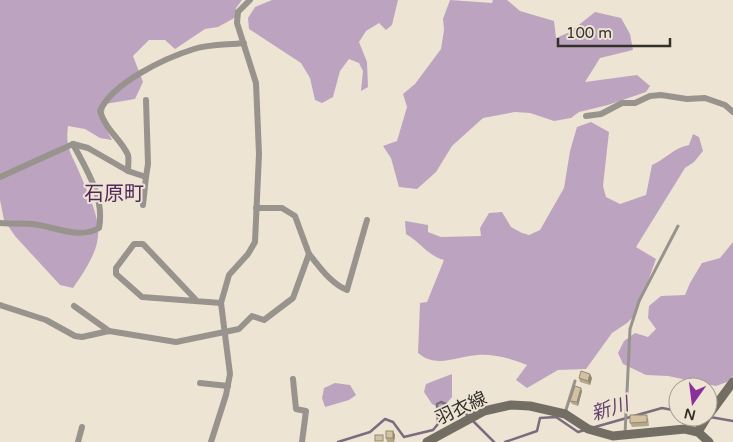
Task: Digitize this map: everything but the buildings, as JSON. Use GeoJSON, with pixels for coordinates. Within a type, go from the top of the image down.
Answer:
{"type":"FeatureCollection","features":[{"type":"Feature","properties":{"kind":"street"},"geometry":{"type":"LineString","coordinates":[[211,442],[230,374],[221,303],[229,275],[248,254],[255,242],[259,154],[256,83],[237,23],[238,12],[250,0]]}},
{"type":"Feature","properties":{"kind":"street"},"geometry":{"type":"LineString","coordinates":[[128,171],[128,156],[109,132],[102,118],[100,111],[104,102],[132,77],[195,49],[244,43]]}},
{"type":"Feature","properties":{"kind":"street"},"geometry":{"type":"LineString","coordinates":[[586,116],[601,114],[622,103],[635,103],[650,96],[661,95],[687,99],[705,98],[725,105],[733,112]]}},
{"type":"Feature","properties":{"kind":"street"},"geometry":{"type":"LineString","coordinates":[[143,205],[148,164],[146,100]]}},
{"type":"Feature","properties":{"kind":"street"},"geometry":{"type":"LineString","coordinates":[[0,223],[34,224],[76,233],[90,233],[99,228],[100,220],[94,184],[73,144]]}},
{"type":"Feature","properties":{"kind":"street"},"geometry":{"type":"LineString","coordinates":[[0,177],[73,144],[88,148],[128,171],[146,177]]}},
{"type":"Feature","properties":{"kind":"street"},"geometry":{"type":"LineString","coordinates":[[256,208],[282,208],[295,216],[309,254],[325,274],[340,287],[347,290],[368,220]]}},
{"type":"Feature","properties":{"kind":"street"},"geometry":{"type":"LineString","coordinates":[[198,301],[143,244],[134,244],[116,268],[116,274],[142,297],[221,303]]}},
{"type":"Feature","properties":{"kind":"street"},"geometry":{"type":"LineString","coordinates":[[0,305],[46,320],[75,336],[82,337],[109,331],[176,342],[224,334],[239,329],[252,316],[264,320],[293,298],[309,254]]}},
{"type":"Feature","properties":{"kind":"street"},"geometry":{"type":"LineString","coordinates":[[74,306],[109,331]]}},
{"type":"Feature","properties":{"kind":"street"},"geometry":{"type":"LineString","coordinates":[[293,379],[296,409],[306,411],[302,442]]}},
{"type":"Feature","properties":{"kind":"street"},"geometry":{"type":"LineString","coordinates":[[718,402],[733,382]]}},
{"type":"Feature","properties":{"kind":"street"},"geometry":{"type":"LineString","coordinates":[[200,383],[228,386]]}},
{"type":"Feature","properties":{"kind":"street","name":"羽衣線"},"geometry":{"type":"LineString","coordinates":[[426,442],[484,411],[511,405],[530,406],[565,414],[588,429],[613,436],[625,430],[686,429],[698,432]]}},
{"type":"Feature","properties":{"kind":"street"},"geometry":{"type":"LineString","coordinates":[[78,442],[82,427]]}},
{"type":"Feature","properties":{"kind":"street"},"geometry":{"type":"LineString","coordinates":[[701,427],[698,432],[709,442]]}},
{"type":"Feature","properties":{"kind":"lane"},"geometry":{"type":"LineString","coordinates":[[625,430],[624,413],[630,329],[639,300],[678,226]]}},
{"type":"Feature","properties":{"kind":"lane"},"geometry":{"type":"LineString","coordinates":[[565,414],[575,381]]}},
{"type":"Feature","properties":{"kind":"shaded area"},"geometry":{"type":"Polygon","coordinates":[[[0,0],[242,0],[236,8],[236,17],[218,27],[205,29],[175,49],[165,40],[149,40],[133,56],[143,82],[135,99],[105,104],[103,123],[112,140],[100,138],[85,129],[68,126],[68,146],[94,208],[98,233],[97,244],[92,257],[73,288],[60,285],[15,236],[4,220],[0,200],[0,0]]]}},
{"type":"Feature","properties":{"kind":"shaded area"},"geometry":{"type":"Polygon","coordinates":[[[272,0],[398,0],[392,25],[386,30],[379,23],[366,31],[359,42],[367,62],[368,87],[361,91],[363,71],[359,63],[349,59],[340,71],[333,97],[322,103],[315,100],[310,78],[301,63],[249,29],[248,18],[255,7],[272,0]]]}},
{"type":"Feature","properties":{"kind":"shaded area"},"geometry":{"type":"Polygon","coordinates":[[[450,0],[492,3],[493,0],[507,0],[520,11],[554,21],[556,38],[570,32],[595,12],[621,18],[630,34],[633,50],[600,58],[585,82],[637,75],[650,86],[646,92],[608,105],[579,112],[571,118],[554,121],[530,113],[515,112],[483,118],[452,146],[436,172],[417,189],[399,187],[391,158],[383,146],[397,141],[407,107],[403,94],[415,84],[441,49],[444,30],[443,19],[450,0]]]}},
{"type":"Feature","properties":{"kind":"shaded area"},"geometry":{"type":"Polygon","coordinates":[[[591,122],[609,132],[603,186],[606,197],[620,204],[646,195],[652,165],[683,146],[689,145],[693,134],[699,137],[703,151],[694,162],[685,168],[636,247],[656,259],[636,314],[612,333],[586,369],[558,370],[527,388],[516,380],[527,365],[515,361],[484,355],[440,361],[425,358],[418,353],[420,303],[427,302],[444,260],[433,255],[406,234],[405,221],[428,225],[428,232],[441,237],[481,236],[480,228],[489,213],[502,212],[511,227],[522,233],[529,235],[540,230],[564,188],[570,151],[577,127],[591,122]]]}},
{"type":"Feature","properties":{"kind":"shaded area"},"geometry":{"type":"Polygon","coordinates":[[[733,242],[733,376],[727,382],[718,385],[718,377],[646,375],[623,364],[618,353],[624,341],[635,333],[648,337],[656,329],[648,318],[649,306],[661,296],[685,295],[702,263],[720,258],[733,242]]]}},
{"type":"Feature","properties":{"kind":"shaded area"},"geometry":{"type":"Polygon","coordinates":[[[452,374],[452,397],[442,409],[432,404],[424,392],[426,384],[452,374]]]}},
{"type":"Feature","properties":{"kind":"shaded area"},"geometry":{"type":"Polygon","coordinates":[[[335,383],[350,385],[356,395],[349,400],[325,407],[322,398],[324,388],[335,383]]]}},
{"type":"Feature","properties":{"kind":"waterway","name":"新川"},"geometry":{"type":"LineString","coordinates":[[338,442],[370,432],[385,419],[393,422],[404,437],[433,430],[438,424],[437,404],[441,402],[464,412],[468,416]]}},
{"type":"Feature","properties":{"kind":"waterway","name":"新川"},"geometry":{"type":"LineString","coordinates":[[595,427],[662,408],[668,409]]}},
{"type":"Feature","properties":{"kind":"waterway","name":"新川"},"geometry":{"type":"LineString","coordinates":[[505,442],[537,431],[540,418],[556,417],[578,432],[585,430]]}},
{"type":"Feature","properties":{"kind":"waterway","name":"新川"},"geometry":{"type":"LineString","coordinates":[[718,418],[733,421]]}},
{"type":"Feature","properties":{"kind":"waterway","name":"新川"},"geometry":{"type":"LineString","coordinates":[[472,420],[494,442]]}},
{"type":"Feature","properties":{"kind":"district","name":"石原町"},"geometry":{"type":"Point","coordinates":[114,194]}}]}
